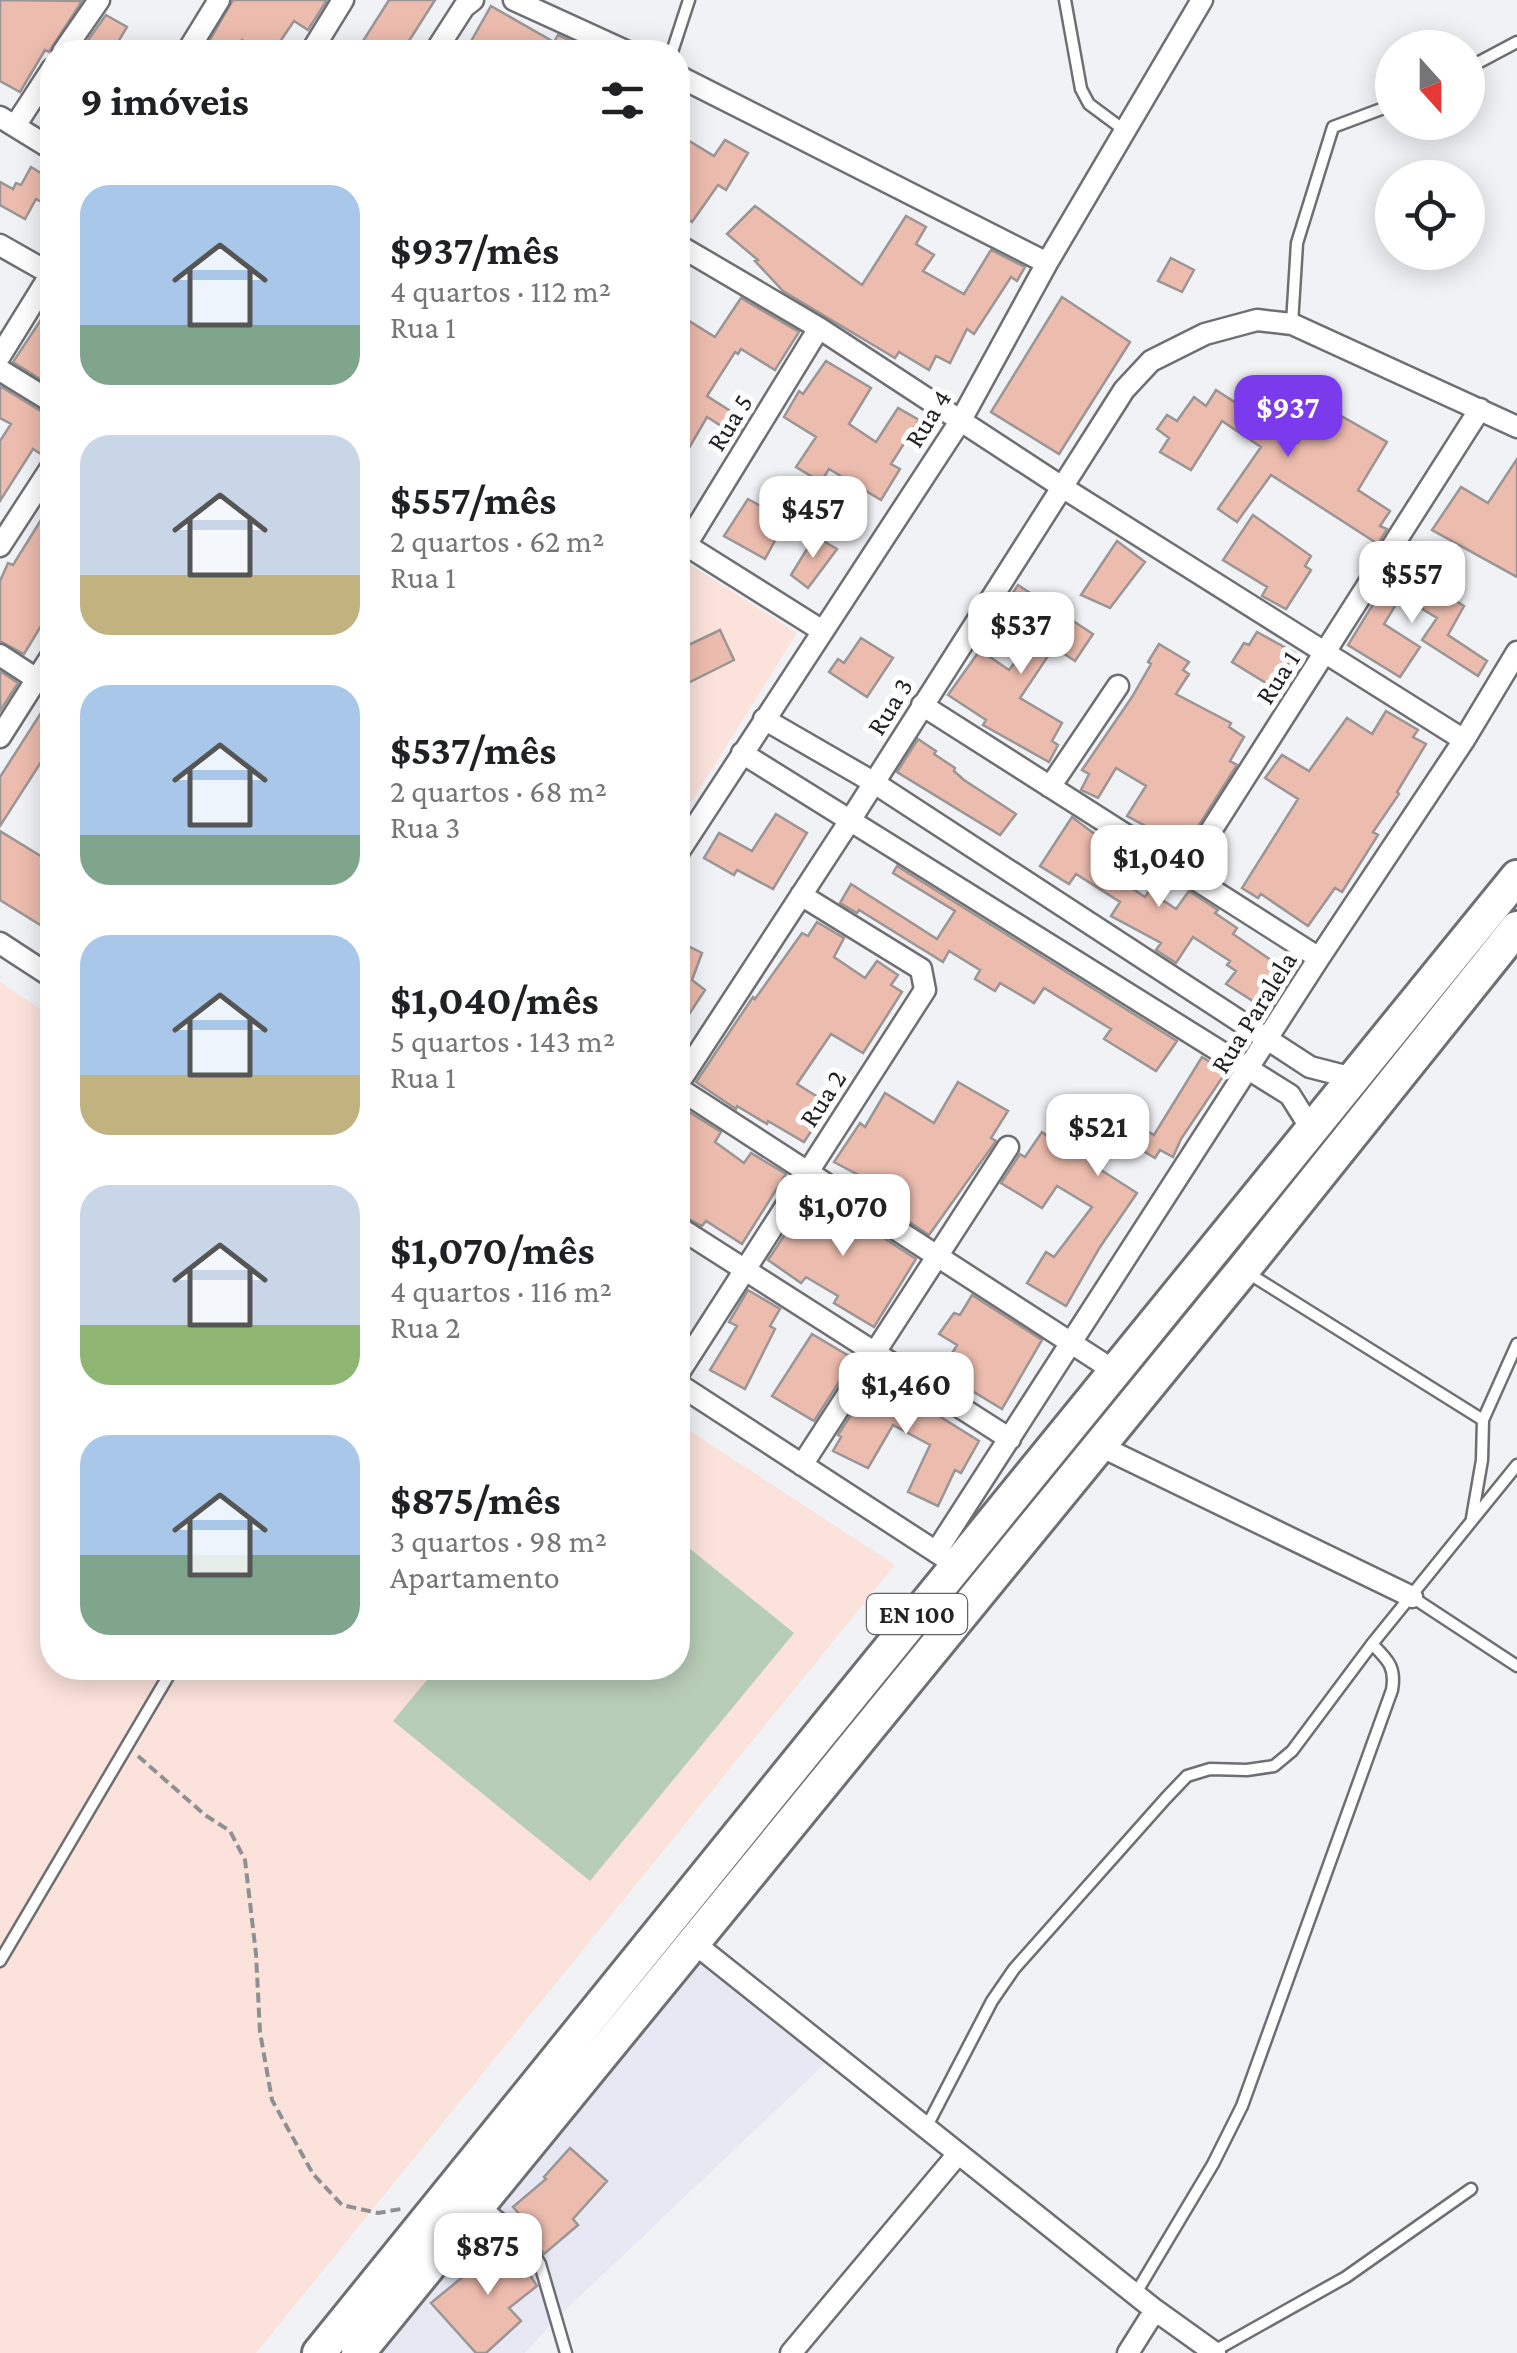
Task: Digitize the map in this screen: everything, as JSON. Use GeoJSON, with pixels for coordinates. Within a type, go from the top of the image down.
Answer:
{"type":"FeatureCollection","features":[{"type":"Feature","properties":{"kind":"main road","name":"EN 100"},"geometry":{"type":"LineString","coordinates":[[319,2353],[946,1559],[1116,1372],[1310,1127],[1517,877]]}},
{"type":"Feature","properties":{"kind":"main road","name":"EN 100"},"geometry":{"type":"LineString","coordinates":[[358,2353],[1243,1270],[1517,928]]}},
{"type":"Feature","properties":{"kind":"street"},"geometry":{"type":"LineString","coordinates":[[72,40],[98,0]]}},
{"type":"Feature","properties":{"kind":"street"},"geometry":{"type":"LineString","coordinates":[[195,40],[220,0]]}},
{"type":"Feature","properties":{"kind":"street"},"geometry":{"type":"LineString","coordinates":[[318,40],[343,0]]}},
{"type":"Feature","properties":{"kind":"street"},"geometry":{"type":"LineString","coordinates":[[444,40],[473,0]]}},
{"type":"Feature","properties":{"kind":"street"},"geometry":{"type":"LineString","coordinates":[[514,0],[602,40]]}},
{"type":"Feature","properties":{"kind":"street","name":"Rua 4"},"geometry":{"type":"LineString","coordinates":[[690,818],[742,753],[961,420],[1047,263],[1202,0]]}},
{"type":"Feature","properties":{"kind":"street"},"geometry":{"type":"LineString","coordinates":[[690,82],[1047,263]]}},
{"type":"Feature","properties":{"kind":"street"},"geometry":{"type":"LineString","coordinates":[[40,83],[7,121],[40,142]]}},
{"type":"Feature","properties":{"kind":"street"},"geometry":{"type":"LineString","coordinates":[[0,245],[40,267]]}},
{"type":"Feature","properties":{"kind":"street"},"geometry":{"type":"LineString","coordinates":[[690,259],[819,328],[1062,487],[1464,740]]}},
{"type":"Feature","properties":{"kind":"street"},"geometry":{"type":"LineString","coordinates":[[0,356],[40,292]]}},
{"type":"Feature","properties":{"kind":"street","name":"Rua 3"},"geometry":{"type":"LineString","coordinates":[[690,1067],[1124,390],[1151,360],[1205,334],[1257,320],[1292,324]]}},
{"type":"Feature","properties":{"kind":"street"},"geometry":{"type":"LineString","coordinates":[[1292,324],[1517,427]]}},
{"type":"Feature","properties":{"kind":"street","name":"Rua 5"},"geometry":{"type":"LineString","coordinates":[[690,530],[819,328]]}},
{"type":"Feature","properties":{"kind":"street"},"geometry":{"type":"LineString","coordinates":[[0,370],[40,395]]}},
{"type":"Feature","properties":{"kind":"street","name":"Rua 1"},"geometry":{"type":"LineString","coordinates":[[1184,873],[1480,409]]}},
{"type":"Feature","properties":{"kind":"street"},"geometry":{"type":"LineString","coordinates":[[0,546],[40,484]]}},
{"type":"Feature","properties":{"kind":"street"},"geometry":{"type":"LineString","coordinates":[[690,548],[820,630]]}},
{"type":"Feature","properties":{"kind":"street","name":"Rua Paralela"},"geometry":{"type":"LineString","coordinates":[[946,1559],[1010,1439],[1464,740],[1517,652]]}},
{"type":"Feature","properties":{"kind":"street"},"geometry":{"type":"LineString","coordinates":[[0,656],[40,681]]}},
{"type":"Feature","properties":{"kind":"street"},"geometry":{"type":"LineString","coordinates":[[1050,787],[1118,686]]}},
{"type":"Feature","properties":{"kind":"street"},"geometry":{"type":"LineString","coordinates":[[0,737],[40,690]]}},
{"type":"Feature","properties":{"kind":"street"},"geometry":{"type":"LineString","coordinates":[[922,704],[1320,958]]}},
{"type":"Feature","properties":{"kind":"street"},"geometry":{"type":"LineString","coordinates":[[764,720],[874,782],[1310,1067],[1353,1078]]}},
{"type":"Feature","properties":{"kind":"street"},"geometry":{"type":"LineString","coordinates":[[742,753],[1290,1096],[1310,1127]]}},
{"type":"Feature","properties":{"kind":"street","name":"Rua 2"},"geometry":{"type":"LineString","coordinates":[[690,1355],[925,990],[921,968],[801,895]]}},
{"type":"Feature","properties":{"kind":"street"},"geometry":{"type":"LineString","coordinates":[[0,943],[40,963]]}},
{"type":"Feature","properties":{"kind":"street"},"geometry":{"type":"LineString","coordinates":[[690,1094],[1116,1372]]}},
{"type":"Feature","properties":{"kind":"street"},"geometry":{"type":"LineString","coordinates":[[802,1465],[1008,1147]]}},
{"type":"Feature","properties":{"kind":"street"},"geometry":{"type":"LineString","coordinates":[[690,1235],[1010,1439]]}},
{"type":"Feature","properties":{"kind":"street"},"geometry":{"type":"LineString","coordinates":[[690,1392],[946,1559]]}},
{"type":"Feature","properties":{"kind":"street"},"geometry":{"type":"LineString","coordinates":[[1098,1445],[1412,1597]]}},
{"type":"Feature","properties":{"kind":"street"},"geometry":{"type":"LineString","coordinates":[[694,1943],[1155,2310],[1214,2352]]}},
{"type":"Feature","properties":{"kind":"street"},"geometry":{"type":"LineString","coordinates":[[791,2353],[958,2154]]}},
{"type":"Feature","properties":{"kind":"street"},"geometry":{"type":"LineString","coordinates":[[1128,2353],[1155,2310]]}},
{"type":"Feature","properties":{"kind":"lane"},"geometry":{"type":"LineString","coordinates":[[676,40],[689,0]]}},
{"type":"Feature","properties":{"kind":"lane"},"geometry":{"type":"LineString","coordinates":[[1064,0],[1081,89],[1090,104],[1124,130]]}},
{"type":"Feature","properties":{"kind":"lane"},"geometry":{"type":"LineString","coordinates":[[1485,59],[1517,42]]}},
{"type":"Feature","properties":{"kind":"lane"},"geometry":{"type":"LineString","coordinates":[[1292,324],[1297,243],[1334,127],[1375,112]]}},
{"type":"Feature","properties":{"kind":"lane"},"geometry":{"type":"LineString","coordinates":[[1243,1270],[1483,1420]]}},
{"type":"Feature","properties":{"kind":"lane"},"geometry":{"type":"LineString","coordinates":[[1472,1519],[1482,1460],[1483,1420],[1517,1344]]}},
{"type":"Feature","properties":{"kind":"lane"},"geometry":{"type":"LineString","coordinates":[[926,2128],[992,2001],[1014,1969],[1166,1798],[1187,1776],[1274,1766],[1292,1750],[1517,1465]]}},
{"type":"Feature","properties":{"kind":"lane"},"geometry":{"type":"LineString","coordinates":[[1412,1597],[1517,1666]]}},
{"type":"Feature","properties":{"kind":"lane"},"geometry":{"type":"LineString","coordinates":[[1136,2293],[1213,2164],[1242,2106],[1392,1690],[1395,1672],[1372,1644]]}},
{"type":"Feature","properties":{"kind":"lane"},"geometry":{"type":"LineString","coordinates":[[0,1961],[166,1680]]}},
{"type":"Feature","properties":{"kind":"lane"},"geometry":{"type":"LineString","coordinates":[[1214,2352],[1346,2277],[1472,2189]]}},
{"type":"Feature","properties":{"kind":"lane"},"geometry":{"type":"LineString","coordinates":[[480,2201],[523,2238],[540,2264],[566,2353]]}},
{"type":"Feature","properties":{"kind":"path"},"geometry":{"type":"LineString","coordinates":[[127,1746],[163,1780],[230,1830],[245,1860],[260,2032],[272,2100],[313,2174],[342,2205],[378,2213],[441,2202]]}},
{"type":"Feature","properties":{"kind":"shaded area"},"geometry":{"type":"Polygon","coordinates":[[[690,565],[797,633],[690,804],[690,565]]]}},
{"type":"Feature","properties":{"kind":"shaded area"},"geometry":{"type":"Polygon","coordinates":[[[0,982],[40,1009],[40,1680],[690,1680],[690,1431],[895,1565],[256,2353],[0,2353],[0,982]]]}},
{"type":"Feature","properties":{"kind":"shaded area"},"geometry":{"type":"Polygon","coordinates":[[[694,1943],[834,2055],[525,2353],[358,2353],[694,1943]]]}},
{"type":"Feature","properties":{"kind":"green space"},"geometry":{"type":"Polygon","coordinates":[[[690,1549],[794,1633],[590,1881],[393,1721],[427,1680],[690,1680],[690,1549]]]}},
{"type":"Feature","properties":{"kind":"building"},"geometry":{"type":"Polygon","coordinates":[[[0,0],[82,1],[57,40],[40,40],[40,58],[20,92],[0,81],[0,0]]]}},
{"type":"Feature","properties":{"kind":"building"},"geometry":{"type":"Polygon","coordinates":[[[233,0],[327,0],[308,30],[294,21],[281,40],[210,40],[233,0]]]}},
{"type":"Feature","properties":{"kind":"building"},"geometry":{"type":"Polygon","coordinates":[[[389,0],[435,0],[410,40],[364,40],[389,0]]]}},
{"type":"Feature","properties":{"kind":"building"},"geometry":{"type":"Polygon","coordinates":[[[491,6],[550,40],[472,40],[491,6]]]}},
{"type":"Feature","properties":{"kind":"building"},"geometry":{"type":"Polygon","coordinates":[[[106,15],[127,27],[119,40],[88,40],[106,15]]]}},
{"type":"Feature","properties":{"kind":"building"},"geometry":{"type":"Polygon","coordinates":[[[725,140],[748,153],[726,190],[718,185],[692,222],[690,141],[714,156],[725,140]]]}},
{"type":"Feature","properties":{"kind":"building"},"geometry":{"type":"Polygon","coordinates":[[[31,167],[40,173],[40,201],[36,199],[25,219],[0,205],[0,182],[13,189],[16,183],[21,185],[31,167]]]}},
{"type":"Feature","properties":{"kind":"building"},"geometry":{"type":"Polygon","coordinates":[[[755,206],[862,285],[906,216],[926,227],[916,244],[934,255],[923,271],[964,294],[991,250],[1025,267],[1017,281],[1011,277],[974,334],[967,329],[950,363],[936,356],[929,370],[899,352],[895,358],[783,291],[755,261],[758,260],[727,234],[755,206]]]}},
{"type":"Feature","properties":{"kind":"building"},"geometry":{"type":"Polygon","coordinates":[[[1171,258],[1194,270],[1182,292],[1158,281],[1171,258]]]}},
{"type":"Feature","properties":{"kind":"building"},"geometry":{"type":"Polygon","coordinates":[[[1062,297],[1130,342],[1059,454],[991,412],[1062,297]]]}},
{"type":"Feature","properties":{"kind":"building"},"geometry":{"type":"Polygon","coordinates":[[[741,298],[799,332],[775,370],[741,349],[738,354],[735,352],[707,396],[746,421],[737,436],[707,417],[690,446],[690,321],[715,337],[741,298]]]}},
{"type":"Feature","properties":{"kind":"building"},"geometry":{"type":"Polygon","coordinates":[[[40,321],[40,379],[13,362],[40,321]]]}},
{"type":"Feature","properties":{"kind":"building"},"geometry":{"type":"Polygon","coordinates":[[[826,361],[871,388],[849,424],[876,442],[898,408],[919,420],[891,464],[900,469],[881,500],[829,469],[821,482],[796,467],[816,437],[784,417],[799,391],[803,394],[826,361]]]}},
{"type":"Feature","properties":{"kind":"building"},"geometry":{"type":"Polygon","coordinates":[[[0,386],[40,411],[40,453],[33,449],[0,501],[0,441],[11,424],[0,418],[0,386]]]}},
{"type":"Feature","properties":{"kind":"building"},"geometry":{"type":"Polygon","coordinates":[[[1216,390],[1298,443],[1303,434],[1309,438],[1327,408],[1387,442],[1358,490],[1390,511],[1380,526],[1387,529],[1378,544],[1271,475],[1237,522],[1218,509],[1261,447],[1222,421],[1191,470],[1160,452],[1169,438],[1157,429],[1167,415],[1177,421],[1194,397],[1206,406],[1216,390]]]}},
{"type":"Feature","properties":{"kind":"building"},"geometry":{"type":"Polygon","coordinates":[[[1517,459],[1517,577],[1432,530],[1461,487],[1488,503],[1517,459]]]}},
{"type":"Feature","properties":{"kind":"building"},"geometry":{"type":"Polygon","coordinates":[[[748,499],[786,520],[765,559],[724,536],[748,499]]]}},
{"type":"Feature","properties":{"kind":"building"},"geometry":{"type":"Polygon","coordinates":[[[1253,515],[1311,556],[1305,566],[1311,570],[1286,609],[1262,596],[1267,587],[1223,560],[1253,515]]]}},
{"type":"Feature","properties":{"kind":"building"},"geometry":{"type":"Polygon","coordinates":[[[40,522],[40,628],[24,654],[0,641],[0,581],[8,563],[13,565],[40,522]]]}},
{"type":"Feature","properties":{"kind":"building"},"geometry":{"type":"Polygon","coordinates":[[[815,536],[837,549],[808,588],[791,575],[815,536]]]}},
{"type":"Feature","properties":{"kind":"building"},"geometry":{"type":"Polygon","coordinates":[[[1117,541],[1145,562],[1110,608],[1081,595],[1117,541]]]}},
{"type":"Feature","properties":{"kind":"building"},"geometry":{"type":"Polygon","coordinates":[[[1397,565],[1464,606],[1448,635],[1487,661],[1478,676],[1422,640],[1437,618],[1401,596],[1384,624],[1420,647],[1400,677],[1348,645],[1397,565]]]}},
{"type":"Feature","properties":{"kind":"building"},"geometry":{"type":"Polygon","coordinates":[[[1018,585],[1093,634],[1075,661],[1054,647],[1020,698],[1062,723],[1052,741],[1058,745],[1049,762],[983,725],[986,720],[948,695],[980,650],[1009,670],[1036,635],[1037,629],[1003,608],[1018,585]]]}},
{"type":"Feature","properties":{"kind":"building"},"geometry":{"type":"Polygon","coordinates":[[[720,630],[734,660],[690,682],[690,644],[720,630]]]}},
{"type":"Feature","properties":{"kind":"building"},"geometry":{"type":"Polygon","coordinates":[[[1257,632],[1295,653],[1274,688],[1232,662],[1257,632]]]}},
{"type":"Feature","properties":{"kind":"building"},"geometry":{"type":"Polygon","coordinates":[[[861,638],[893,658],[867,697],[829,672],[838,659],[844,663],[861,638]]]}},
{"type":"Feature","properties":{"kind":"building"},"geometry":{"type":"Polygon","coordinates":[[[1159,644],[1189,662],[1183,670],[1189,674],[1176,694],[1231,723],[1229,727],[1244,737],[1230,761],[1237,765],[1185,847],[1127,816],[1146,786],[1116,768],[1098,798],[1081,790],[1089,774],[1082,770],[1132,697],[1159,644]]]}},
{"type":"Feature","properties":{"kind":"building"},"geometry":{"type":"Polygon","coordinates":[[[0,671],[18,683],[0,711],[0,671]]]}},
{"type":"Feature","properties":{"kind":"building"},"geometry":{"type":"Polygon","coordinates":[[[1386,711],[1418,730],[1413,737],[1426,744],[1373,832],[1378,835],[1342,892],[1335,888],[1308,926],[1261,894],[1258,898],[1242,888],[1298,799],[1265,778],[1282,755],[1309,771],[1347,718],[1372,734],[1386,711]]]}},
{"type":"Feature","properties":{"kind":"building"},"geometry":{"type":"Polygon","coordinates":[[[40,714],[40,764],[0,826],[0,777],[40,714]]]}},
{"type":"Feature","properties":{"kind":"building"},"geometry":{"type":"Polygon","coordinates":[[[918,739],[936,751],[934,754],[955,768],[964,780],[1016,814],[1000,835],[897,772],[918,739]]]}},
{"type":"Feature","properties":{"kind":"building"},"geometry":{"type":"Polygon","coordinates":[[[776,814],[807,833],[773,889],[737,870],[734,875],[704,858],[719,833],[752,851],[776,814]]]}},
{"type":"Feature","properties":{"kind":"building"},"geometry":{"type":"Polygon","coordinates":[[[1072,817],[1124,856],[1111,874],[1145,897],[1149,891],[1176,909],[1189,891],[1237,928],[1233,934],[1281,967],[1256,1003],[1226,984],[1236,971],[1227,965],[1230,961],[1193,937],[1176,963],[1156,950],[1161,943],[1111,916],[1120,902],[1076,874],[1069,884],[1040,866],[1072,817]]]}},
{"type":"Feature","properties":{"kind":"building"},"geometry":{"type":"Polygon","coordinates":[[[0,831],[40,856],[40,925],[0,900],[0,831]]]}},
{"type":"Feature","properties":{"kind":"building"},"geometry":{"type":"Polygon","coordinates":[[[897,866],[1177,1041],[1156,1071],[1104,1039],[1111,1029],[1044,988],[1034,1003],[1000,983],[995,991],[975,979],[980,970],[949,951],[943,962],[859,910],[857,913],[840,903],[851,884],[937,939],[955,911],[893,873],[897,866]]]}},
{"type":"Feature","properties":{"kind":"building"},"geometry":{"type":"Polygon","coordinates":[[[817,922],[844,938],[834,957],[865,978],[877,961],[898,975],[891,985],[902,992],[863,1053],[831,1034],[797,1084],[829,1104],[804,1142],[768,1121],[767,1124],[737,1106],[736,1109],[696,1082],[753,997],[802,933],[808,936],[817,922]]]}},
{"type":"Feature","properties":{"kind":"building"},"geometry":{"type":"Polygon","coordinates":[[[690,947],[702,953],[692,980],[705,990],[690,1013],[690,947]]]}},
{"type":"Feature","properties":{"kind":"building"},"geometry":{"type":"Polygon","coordinates":[[[1202,1057],[1226,1072],[1173,1157],[1160,1150],[1155,1158],[1112,1132],[1090,1163],[1137,1193],[1066,1306],[1027,1283],[1046,1252],[1054,1257],[1092,1207],[1057,1186],[1042,1208],[1001,1183],[1020,1154],[1025,1157],[1042,1132],[1072,1154],[1105,1106],[1154,1135],[1202,1057]]]}},
{"type":"Feature","properties":{"kind":"building"},"geometry":{"type":"Polygon","coordinates":[[[958,1082],[1008,1111],[991,1138],[996,1141],[929,1235],[881,1203],[889,1191],[834,1162],[860,1123],[865,1127],[885,1093],[934,1123],[958,1082]]]}},
{"type":"Feature","properties":{"kind":"building"},"geometry":{"type":"Polygon","coordinates":[[[690,1113],[721,1132],[715,1142],[744,1163],[751,1153],[786,1174],[742,1244],[706,1221],[702,1226],[690,1220],[690,1113]]]}},
{"type":"Feature","properties":{"kind":"building"},"geometry":{"type":"Polygon","coordinates":[[[813,1192],[916,1259],[874,1327],[834,1303],[838,1296],[806,1277],[801,1283],[768,1260],[813,1192]]]}},
{"type":"Feature","properties":{"kind":"building"},"geometry":{"type":"Polygon","coordinates":[[[748,1290],[780,1309],[770,1326],[775,1329],[745,1389],[710,1370],[737,1326],[729,1322],[748,1290]]]}},
{"type":"Feature","properties":{"kind":"building"},"geometry":{"type":"Polygon","coordinates":[[[972,1295],[1042,1340],[1002,1409],[941,1372],[957,1345],[939,1334],[954,1313],[960,1315],[972,1295]]]}},
{"type":"Feature","properties":{"kind":"building"},"geometry":{"type":"Polygon","coordinates":[[[812,1334],[854,1359],[814,1421],[772,1396],[812,1334]]]}},
{"type":"Feature","properties":{"kind":"building"},"geometry":{"type":"Polygon","coordinates":[[[876,1376],[979,1441],[961,1473],[955,1470],[938,1506],[908,1492],[930,1445],[893,1425],[868,1468],[833,1451],[841,1437],[838,1435],[876,1376]]]}},
{"type":"Feature","properties":{"kind":"building"},"geometry":{"type":"Polygon","coordinates":[[[570,2148],[607,2181],[573,2219],[578,2225],[544,2254],[524,2227],[528,2224],[513,2207],[546,2179],[570,2148]]]}},
{"type":"Feature","properties":{"kind":"building"},"geometry":{"type":"Polygon","coordinates":[[[510,2238],[530,2265],[526,2269],[537,2286],[509,2308],[521,2321],[486,2353],[476,2353],[431,2303],[510,2238]]]}}]}
